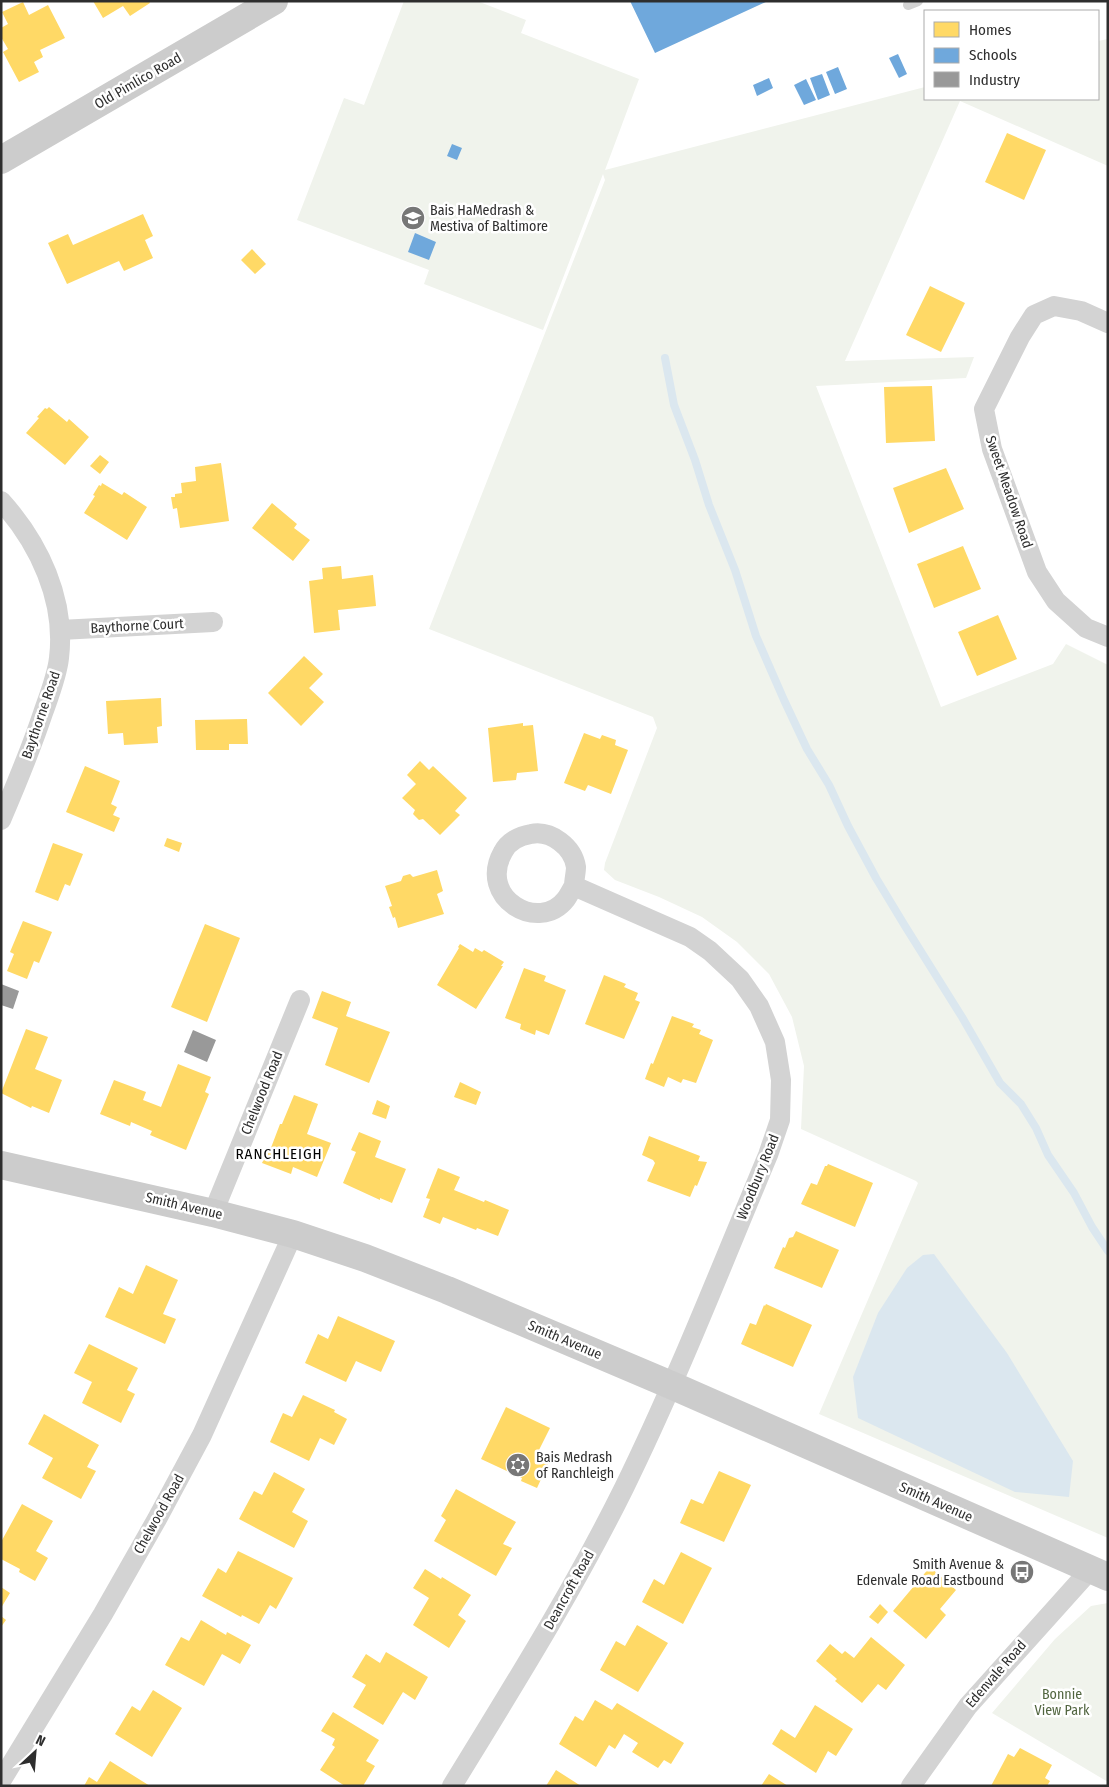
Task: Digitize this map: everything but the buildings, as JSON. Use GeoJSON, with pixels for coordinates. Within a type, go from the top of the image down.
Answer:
{"type":"FeatureCollection","features":[{"type":"Feature","properties":{"kind":"main road","name":"Old Pimlico Road"},"geometry":{"type":"LineString","coordinates":[[1,160],[274,1]]}},
{"type":"Feature","properties":{"kind":"main road","name":"Smith Avenue"},"geometry":{"type":"LineString","coordinates":[[1,1165],[213,1213],[293,1234],[365,1258],[447,1290],[671,1385],[1099,1574]]}},
{"type":"Feature","properties":{"kind":"street","name":"Sweet Meadow Road"},"geometry":{"type":"LineString","coordinates":[[1108,323],[1081,311],[1054,306],[1034,315],[1020,337],[984,409],[992,449],[1037,572],[1056,601],[1086,628],[1108,637]]}},
{"type":"Feature","properties":{"kind":"street","name":"Baythorne Road"},"geometry":{"type":"LineString","coordinates":[[1,501],[29,537],[43,563],[54,596],[60,630],[59,659],[49,695],[34,739],[1,820]]}},
{"type":"Feature","properties":{"kind":"street","name":"Baythorne Court"},"geometry":{"type":"LineString","coordinates":[[60,630],[213,622]]}},
{"type":"Feature","properties":{"kind":"street","name":"Woodbury Road"},"geometry":{"type":"LineString","coordinates":[[574,886],[690,937],[710,952],[740,979],[759,1006],[775,1042],[781,1080],[780,1120],[768,1155],[671,1385]]}},
{"type":"Feature","properties":{"kind":"street","name":"Chelwood Road"},"geometry":{"type":"LineString","coordinates":[[213,1213],[300,1000]]}},
{"type":"Feature","properties":{"kind":"street","name":"Chelwood Road"},"geometry":{"type":"LineString","coordinates":[[1,1781],[103,1614],[157,1519],[202,1434],[293,1234]]}},
{"type":"Feature","properties":{"kind":"street","name":"Deancroft Road"},"geometry":{"type":"LineString","coordinates":[[452,1786],[581,1571],[624,1487],[671,1385]]}},
{"type":"Feature","properties":{"kind":"street","name":"Edenvale Road"},"geometry":{"type":"LineString","coordinates":[[911,1786],[968,1706],[1099,1574]]}},
{"type":"Feature","properties":{"kind":"green space"},"geometry":{"type":"Polygon","coordinates":[[[404,1],[477,1],[526,20],[521,33],[639,79],[605,170],[924,87],[924,100],[1099,100],[1099,41],[1108,39],[1108,166],[960,101],[845,361],[974,357],[966,378],[816,386],[941,707],[1053,664],[1066,644],[1108,665],[1108,1538],[819,1414],[918,1183],[801,1129],[804,1066],[792,1017],[769,974],[737,942],[702,917],[659,897],[615,880],[604,870],[605,863],[657,728],[653,717],[429,629],[605,180],[603,174],[543,330],[424,284],[429,270],[297,220],[344,98],[364,105],[404,1]]]}},
{"type":"Feature","properties":{"kind":"green space","name":"Bonnie View Park"},"geometry":{"type":"Polygon","coordinates":[[[1108,1603],[1108,1782],[992,1713],[1055,1639],[1091,1606],[1108,1603]]]}},
{"type":"Feature","properties":{"kind":"shaded area"},"geometry":{"type":"Polygon","coordinates":[[[934,1254],[1007,1353],[1073,1461],[1069,1497],[1015,1492],[858,1418],[853,1377],[878,1313],[907,1268],[923,1255],[934,1254]]]}},
{"type":"Feature","properties":{"kind":"waterway"},"geometry":{"type":"LineString","coordinates":[[665,358],[674,405],[695,460],[709,505],[735,570],[756,636],[807,749],[829,785],[848,826],[876,878],[962,1017],[1000,1083],[1021,1104],[1036,1128],[1048,1155],[1074,1193],[1092,1227],[1108,1251]]}},
{"type":"Feature","properties":{"kind":"place","name":"Bais HaMedrash & Mestiva of Baltimore"},"geometry":{"type":"Point","coordinates":[413,218]}},
{"type":"Feature","properties":{"kind":"place","name":"Bais Medrash of Ranchleigh"},"geometry":{"type":"Point","coordinates":[518,1465]}},
{"type":"Feature","properties":{"kind":"place","name":"Smith Avenue & Edenvale Road Eastbound"},"geometry":{"type":"Point","coordinates":[1022,1572]}},
{"type":"Feature","properties":{"kind":"district","name":"RANCHLEIGH"},"geometry":{"type":"Point","coordinates":[279,1154]}}]}
